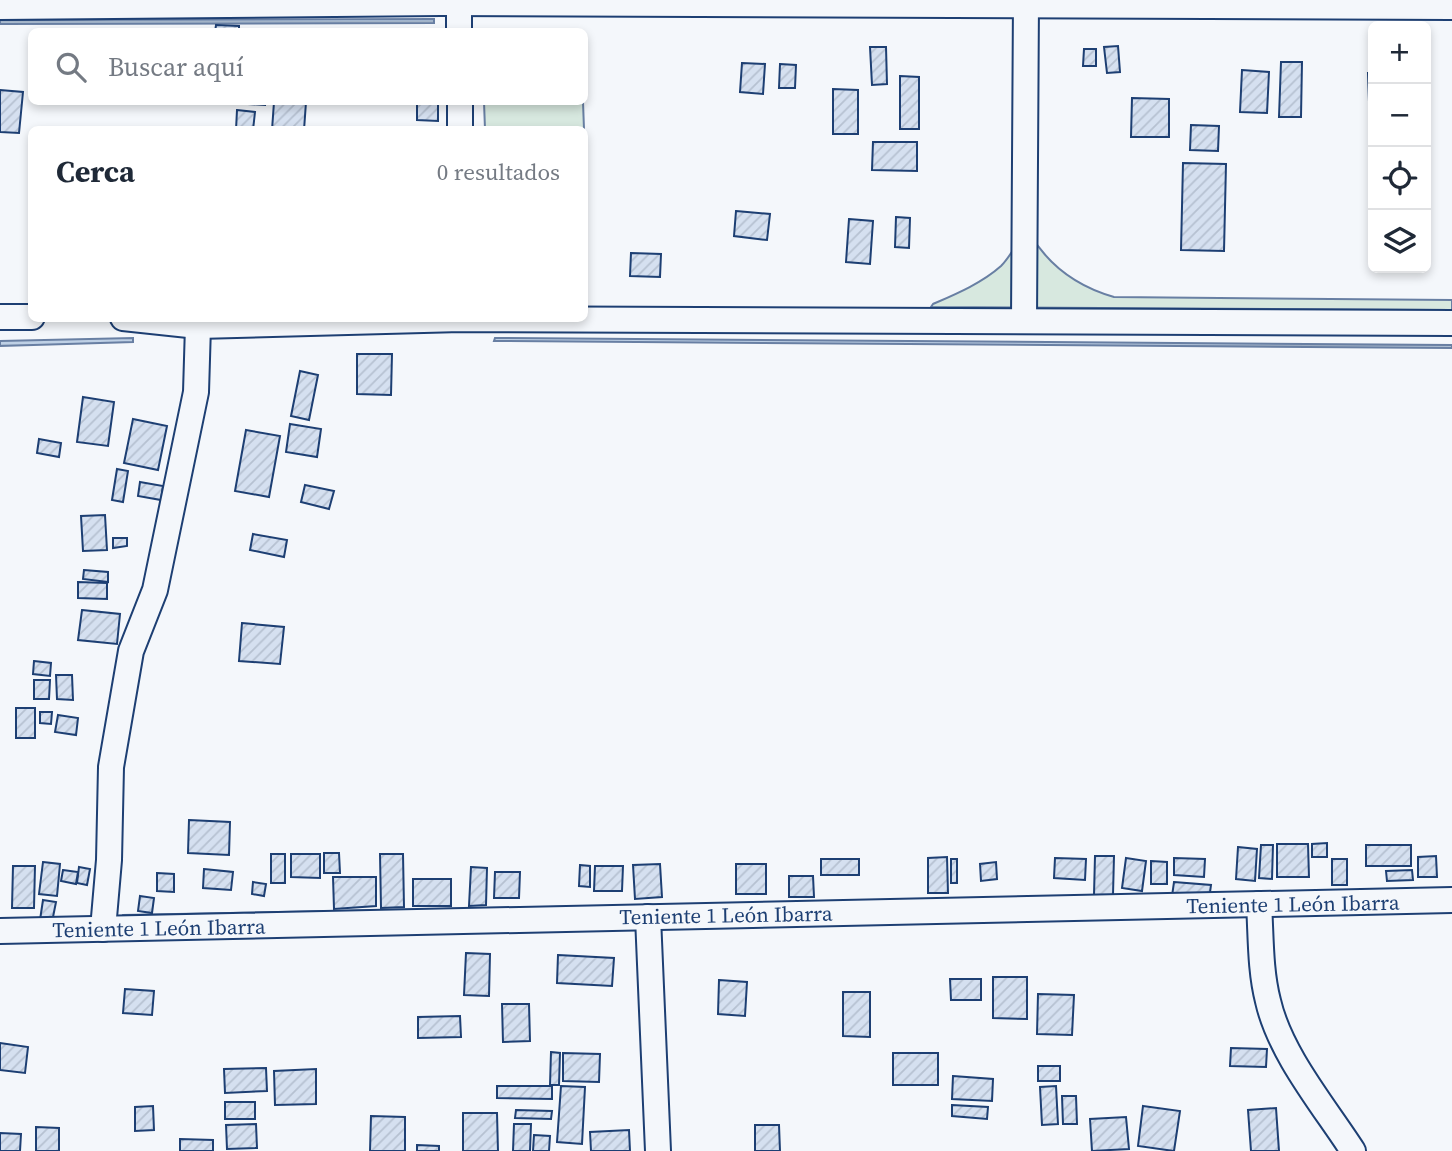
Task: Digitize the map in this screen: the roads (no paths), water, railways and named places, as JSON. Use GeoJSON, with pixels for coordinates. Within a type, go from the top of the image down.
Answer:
{"type":"FeatureCollection","features":[{"type":"Feature","properties":{"kind":"street"},"geometry":{"type":"LineString","coordinates":[[459,2],[459,28]]}},
{"type":"Feature","properties":{"kind":"street"},"geometry":{"type":"LineString","coordinates":[[0,7],[459,2],[1452,7]]}},
{"type":"Feature","properties":{"kind":"street"},"geometry":{"type":"LineString","coordinates":[[1024,321],[1026,3]]}},
{"type":"Feature","properties":{"kind":"street"},"geometry":{"type":"LineString","coordinates":[[460,105],[460,126]]}},
{"type":"Feature","properties":{"kind":"street"},"geometry":{"type":"LineString","coordinates":[[0,317],[28,317]]}},
{"type":"Feature","properties":{"kind":"street"},"geometry":{"type":"LineString","coordinates":[[588,319],[1452,323]]}},
{"type":"Feature","properties":{"kind":"street"},"geometry":{"type":"LineString","coordinates":[[160,322],[198,326],[348,322]]}},
{"type":"Feature","properties":{"kind":"street"},"geometry":{"type":"LineString","coordinates":[[103,929],[109,860],[111,767],[131,651],[155,590],[196,392],[198,326]]}},
{"type":"Feature","properties":{"kind":"street","name":"Teniente 1 León Ibarra"},"geometry":{"type":"LineString","coordinates":[[0,931],[1452,900]]}},
{"type":"Feature","properties":{"kind":"street"},"geometry":{"type":"LineString","coordinates":[[1259,904],[1268,1003],[1280,1038],[1353,1151]]}},
{"type":"Feature","properties":{"kind":"street"},"geometry":{"type":"LineString","coordinates":[[648,917],[658,1151]]}},
{"type":"Feature","properties":{"kind":"water"},"geometry":{"type":"Polygon","coordinates":[[[434,19],[434,23],[0,24],[0,20],[434,19]]]}},
{"type":"Feature","properties":{"kind":"water"},"geometry":{"type":"Polygon","coordinates":[[[133,338],[133,342],[0,346],[0,341],[133,338]]]}},
{"type":"Feature","properties":{"kind":"water"},"geometry":{"type":"Polygon","coordinates":[[[495,338],[1452,345],[1452,348],[494,341],[495,338]]]}},
{"type":"Feature","properties":{"kind":"water"},"geometry":{"type":"Polygon","coordinates":[[[1076,897],[122,917],[123,915],[1076,897]]]}}]}
